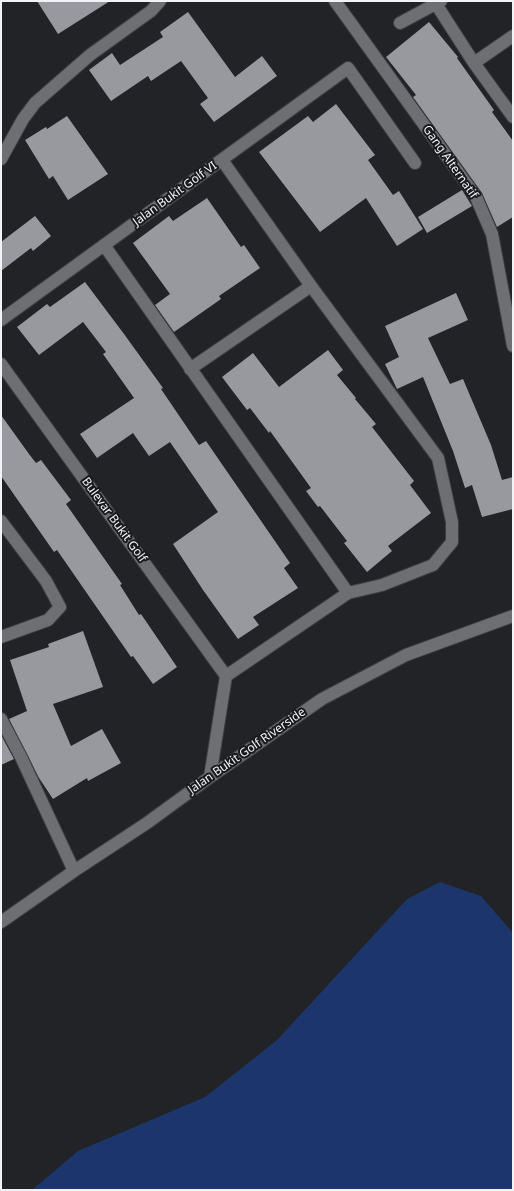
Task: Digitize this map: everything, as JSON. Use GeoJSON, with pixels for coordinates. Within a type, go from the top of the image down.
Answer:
{"type":"FeatureCollection","features":[{"type":"Feature","properties":{"kind":"street"},"geometry":{"type":"LineString","coordinates":[[1,159],[23,119],[35,103],[90,55],[151,11],[160,1]]}},
{"type":"Feature","properties":{"kind":"street","name":"Gang Alternatif"},"geometry":{"type":"LineString","coordinates":[[335,1],[476,196],[492,234],[513,346]]}},
{"type":"Feature","properties":{"kind":"street"},"geometry":{"type":"LineString","coordinates":[[400,23],[438,2],[474,63],[513,117]]}},
{"type":"Feature","properties":{"kind":"street"},"geometry":{"type":"LineString","coordinates":[[474,63],[513,36]]}},
{"type":"Feature","properties":{"kind":"street","name":"Jalan Bukit Golf VI"},"geometry":{"type":"LineString","coordinates":[[1,320],[348,68],[415,163]]}},
{"type":"Feature","properties":{"kind":"street"},"geometry":{"type":"LineString","coordinates":[[210,776],[226,676],[348,593],[382,584],[433,565],[452,542],[452,522],[438,458],[311,286],[222,160]]}},
{"type":"Feature","properties":{"kind":"street"},"geometry":{"type":"LineString","coordinates":[[104,246],[348,593]]}},
{"type":"Feature","properties":{"kind":"street"},"geometry":{"type":"LineString","coordinates":[[190,369],[311,286]]}},
{"type":"Feature","properties":{"kind":"street","name":"Bulevar Bukit Golf"},"geometry":{"type":"LineString","coordinates":[[1,364],[226,676]]}},
{"type":"Feature","properties":{"kind":"street"},"geometry":{"type":"LineString","coordinates":[[1,520],[46,581],[60,607],[48,620],[1,637]]}},
{"type":"Feature","properties":{"kind":"street","name":"Jalan Bukit Golf Riverside"},"geometry":{"type":"LineString","coordinates":[[1,922],[74,871],[147,823],[210,776],[322,699],[406,655],[513,616]]}},
{"type":"Feature","properties":{"kind":"street"},"geometry":{"type":"LineString","coordinates":[[1,719],[21,757],[74,871]]}},
{"type":"Feature","properties":{"kind":"shaded area"},"geometry":{"type":"Polygon","coordinates":[[[440,882],[481,896],[513,933],[513,1190],[32,1190],[78,1151],[205,1097],[277,1040],[407,899],[440,882]]]}},
{"type":"Feature","properties":{"kind":"building"},"geometry":{"type":"Polygon","coordinates":[[[37,1],[110,1],[58,34],[37,1]]]}},
{"type":"Feature","properties":{"kind":"building"},"geometry":{"type":"Polygon","coordinates":[[[188,12],[235,77],[262,56],[277,76],[214,122],[200,104],[208,98],[181,61],[151,81],[148,76],[111,101],[89,70],[112,53],[120,65],[163,37],[160,32],[188,12]]]}},
{"type":"Feature","properties":{"kind":"building"},"geometry":{"type":"Polygon","coordinates":[[[429,22],[458,57],[457,58],[494,110],[492,112],[513,141],[513,217],[497,227],[482,193],[413,97],[416,95],[386,57],[429,22]]]}},
{"type":"Feature","properties":{"kind":"building"},"geometry":{"type":"Polygon","coordinates":[[[336,104],[375,155],[368,160],[393,195],[399,191],[423,229],[397,246],[366,198],[320,232],[259,152],[308,116],[313,122],[336,104]]]}},
{"type":"Feature","properties":{"kind":"building"},"geometry":{"type":"Polygon","coordinates":[[[67,116],[108,174],[68,200],[53,176],[49,179],[25,140],[46,127],[47,129],[67,116]]]}},
{"type":"Feature","properties":{"kind":"building"},"geometry":{"type":"Polygon","coordinates":[[[462,190],[472,206],[427,233],[418,217],[462,190]]]}},
{"type":"Feature","properties":{"kind":"building"},"geometry":{"type":"Polygon","coordinates":[[[207,198],[241,247],[244,245],[260,268],[219,296],[221,299],[174,332],[155,305],[170,294],[133,243],[169,216],[173,221],[207,198]]]}},
{"type":"Feature","properties":{"kind":"building"},"geometry":{"type":"Polygon","coordinates":[[[35,216],[51,236],[33,251],[31,248],[1,271],[1,242],[35,216]]]}},
{"type":"Feature","properties":{"kind":"building"},"geometry":{"type":"Polygon","coordinates":[[[85,282],[163,388],[161,389],[199,445],[206,441],[290,563],[284,568],[298,588],[253,617],[259,625],[238,639],[203,590],[173,544],[218,512],[170,442],[149,456],[133,433],[97,458],[80,434],[134,398],[103,354],[106,352],[83,322],[39,355],[17,327],[47,304],[50,307],[85,282]]]}},
{"type":"Feature","properties":{"kind":"building"},"geometry":{"type":"Polygon","coordinates":[[[456,293],[468,320],[428,338],[450,384],[463,379],[491,445],[502,480],[513,477],[513,509],[482,517],[472,485],[465,488],[453,451],[423,377],[397,389],[385,364],[399,357],[385,326],[456,293]]]}},
{"type":"Feature","properties":{"kind":"building"},"geometry":{"type":"Polygon","coordinates":[[[328,350],[343,370],[337,375],[376,424],[372,427],[414,481],[410,485],[431,513],[388,546],[392,551],[367,572],[344,543],[347,541],[320,506],[318,507],[306,491],[311,488],[270,431],[269,433],[250,408],[247,410],[222,377],[253,353],[279,387],[328,350]]]}},
{"type":"Feature","properties":{"kind":"building"},"geometry":{"type":"Polygon","coordinates":[[[1,415],[36,463],[41,460],[71,500],[66,504],[122,584],[120,585],[139,615],[141,614],[177,667],[153,684],[133,656],[131,657],[57,550],[54,552],[1,476],[1,415]]]}},
{"type":"Feature","properties":{"kind":"building"},"geometry":{"type":"Polygon","coordinates":[[[83,631],[103,687],[53,704],[71,746],[102,729],[121,763],[88,781],[87,778],[53,799],[39,778],[9,719],[27,711],[10,660],[49,647],[48,644],[83,631]]]}},
{"type":"Feature","properties":{"kind":"building"},"geometry":{"type":"Polygon","coordinates":[[[1,735],[14,759],[1,765],[1,735]]]}}]}
